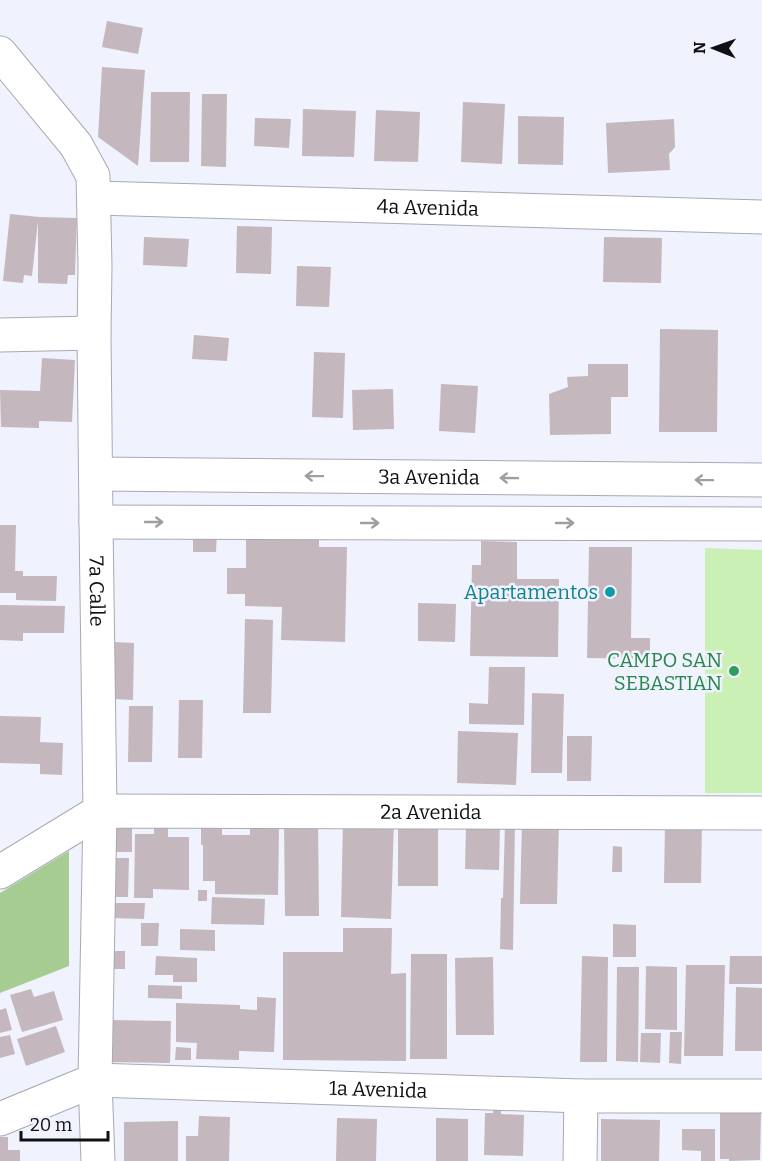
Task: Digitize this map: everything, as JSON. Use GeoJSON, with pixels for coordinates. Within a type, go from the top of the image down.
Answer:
{"type":"FeatureCollection","features":[{"type":"Feature","properties":{"kind":"street","name":"7a Calle"},"geometry":{"type":"LineString","coordinates":[[0,53],[76,145],[93,176],[95,198],[94,333],[100,811],[95,1080],[98,1161]]}},
{"type":"Feature","properties":{"kind":"street","name":"4a Avenida"},"geometry":{"type":"LineString","coordinates":[[95,198],[762,217]]}},
{"type":"Feature","properties":{"kind":"street"},"geometry":{"type":"LineString","coordinates":[[0,335],[94,333]]}},
{"type":"Feature","properties":{"kind":"street","name":"3a Avenida"},"geometry":{"type":"LineString","coordinates":[[96,474],[762,480]]}},
{"type":"Feature","properties":{"kind":"street"},"geometry":{"type":"LineString","coordinates":[[96,522],[762,524]]}},
{"type":"Feature","properties":{"kind":"street"},"geometry":{"type":"LineString","coordinates":[[0,872],[100,811]]}},
{"type":"Feature","properties":{"kind":"street","name":"2a Avenida"},"geometry":{"type":"LineString","coordinates":[[100,811],[762,813]]}},
{"type":"Feature","properties":{"kind":"street","name":"1a Avenida"},"geometry":{"type":"LineString","coordinates":[[0,1119],[95,1080],[581,1096],[762,1096]]}},
{"type":"Feature","properties":{"kind":"street"},"geometry":{"type":"LineString","coordinates":[[580,1161],[581,1096]]}},
{"type":"Feature","properties":{"kind":"green space","name":"CAMPO SAN SEBASTIAN"},"geometry":{"type":"Polygon","coordinates":[[[705,548],[762,550],[762,793],[705,793],[705,548]]]}},
{"type":"Feature","properties":{"kind":"green space"},"geometry":{"type":"Polygon","coordinates":[[[69,851],[69,966],[0,993],[0,893],[69,851]]]}},
{"type":"Feature","properties":{"kind":"building"},"geometry":{"type":"Polygon","coordinates":[[[107,21],[143,28],[138,54],[102,47],[107,21]]]}},
{"type":"Feature","properties":{"kind":"building"},"geometry":{"type":"Polygon","coordinates":[[[102,67],[145,70],[138,166],[98,137],[102,67]]]}},
{"type":"Feature","properties":{"kind":"building"},"geometry":{"type":"Polygon","coordinates":[[[151,92],[190,92],[189,162],[150,162],[151,92]]]}},
{"type":"Feature","properties":{"kind":"building"},"geometry":{"type":"Polygon","coordinates":[[[202,94],[227,94],[226,167],[201,166],[202,94]]]}},
{"type":"Feature","properties":{"kind":"building"},"geometry":{"type":"Polygon","coordinates":[[[463,102],[505,104],[502,164],[461,162],[463,102]]]}},
{"type":"Feature","properties":{"kind":"building"},"geometry":{"type":"Polygon","coordinates":[[[303,109],[356,111],[354,157],[302,156],[303,109]]]}},
{"type":"Feature","properties":{"kind":"building"},"geometry":{"type":"Polygon","coordinates":[[[376,110],[420,112],[418,162],[374,161],[376,110]]]}},
{"type":"Feature","properties":{"kind":"building"},"geometry":{"type":"Polygon","coordinates":[[[518,116],[564,117],[563,165],[518,164],[518,116]]]}},
{"type":"Feature","properties":{"kind":"building"},"geometry":{"type":"Polygon","coordinates":[[[255,118],[291,119],[289,148],[254,146],[255,118]]]}},
{"type":"Feature","properties":{"kind":"building"},"geometry":{"type":"Polygon","coordinates":[[[674,119],[675,147],[669,154],[670,170],[608,173],[606,123],[674,119]]]}},
{"type":"Feature","properties":{"kind":"building"},"geometry":{"type":"Polygon","coordinates":[[[10,214],[77,218],[75,275],[68,275],[67,284],[38,283],[38,221],[32,276],[24,275],[23,283],[3,281],[10,214]]]}},
{"type":"Feature","properties":{"kind":"building"},"geometry":{"type":"Polygon","coordinates":[[[237,226],[272,227],[271,274],[236,273],[237,226]]]}},
{"type":"Feature","properties":{"kind":"building"},"geometry":{"type":"Polygon","coordinates":[[[144,237],[189,239],[187,267],[143,265],[144,237]]]}},
{"type":"Feature","properties":{"kind":"building"},"geometry":{"type":"Polygon","coordinates":[[[604,237],[662,238],[661,283],[603,282],[604,237]]]}},
{"type":"Feature","properties":{"kind":"building"},"geometry":{"type":"Polygon","coordinates":[[[297,266],[331,267],[329,307],[296,306],[297,266]]]}},
{"type":"Feature","properties":{"kind":"building"},"geometry":{"type":"Polygon","coordinates":[[[660,329],[718,330],[717,432],[659,432],[660,329]]]}},
{"type":"Feature","properties":{"kind":"building"},"geometry":{"type":"Polygon","coordinates":[[[194,335],[229,338],[227,361],[192,359],[194,335]]]}},
{"type":"Feature","properties":{"kind":"building"},"geometry":{"type":"Polygon","coordinates":[[[314,352],[345,353],[343,418],[312,417],[314,352]]]}},
{"type":"Feature","properties":{"kind":"building"},"geometry":{"type":"Polygon","coordinates":[[[42,358],[75,360],[72,422],[39,421],[39,428],[1,427],[0,390],[40,391],[42,358]]]}},
{"type":"Feature","properties":{"kind":"building"},"geometry":{"type":"Polygon","coordinates":[[[588,364],[628,364],[628,397],[611,397],[611,434],[550,435],[549,394],[568,387],[567,377],[588,376],[588,364]]]}},
{"type":"Feature","properties":{"kind":"building"},"geometry":{"type":"Polygon","coordinates":[[[441,384],[478,386],[475,433],[439,431],[441,384]]]}},
{"type":"Feature","properties":{"kind":"building"},"geometry":{"type":"Polygon","coordinates":[[[393,389],[394,429],[353,430],[352,390],[393,389]]]}},
{"type":"Feature","properties":{"kind":"building"},"geometry":{"type":"Polygon","coordinates":[[[246,524],[319,525],[319,547],[347,547],[345,642],[281,640],[282,607],[245,606],[245,594],[227,594],[227,568],[246,568],[246,524]]]}},
{"type":"Feature","properties":{"kind":"building"},"geometry":{"type":"Polygon","coordinates":[[[0,525],[16,525],[15,571],[23,571],[23,576],[57,576],[56,601],[16,600],[16,593],[0,593],[0,525]]]}},
{"type":"Feature","properties":{"kind":"building"},"geometry":{"type":"Polygon","coordinates":[[[193,533],[217,533],[216,552],[193,552],[193,533]]]}},
{"type":"Feature","properties":{"kind":"building"},"geometry":{"type":"Polygon","coordinates":[[[481,541],[517,542],[517,579],[559,579],[558,657],[470,656],[472,565],[481,565],[481,541]]]}},
{"type":"Feature","properties":{"kind":"building","name":"Apartamentos"},"geometry":{"type":"Polygon","coordinates":[[[589,547],[632,547],[631,638],[650,638],[650,659],[587,658],[589,547]]]}},
{"type":"Feature","properties":{"kind":"building"},"geometry":{"type":"Polygon","coordinates":[[[418,603],[456,604],[455,642],[418,641],[418,603]]]}},
{"type":"Feature","properties":{"kind":"building"},"geometry":{"type":"Polygon","coordinates":[[[0,605],[65,606],[64,633],[23,633],[23,641],[0,640],[0,605]]]}},
{"type":"Feature","properties":{"kind":"building"},"geometry":{"type":"Polygon","coordinates":[[[245,619],[273,620],[271,713],[243,713],[245,619]]]}},
{"type":"Feature","properties":{"kind":"building"},"geometry":{"type":"Polygon","coordinates":[[[114,642],[134,643],[133,700],[113,699],[114,642]]]}},
{"type":"Feature","properties":{"kind":"building"},"geometry":{"type":"Polygon","coordinates":[[[489,667],[525,667],[524,725],[469,724],[469,703],[488,704],[489,667]]]}},
{"type":"Feature","properties":{"kind":"building"},"geometry":{"type":"Polygon","coordinates":[[[532,693],[564,694],[562,773],[531,773],[532,693]]]}},
{"type":"Feature","properties":{"kind":"building"},"geometry":{"type":"Polygon","coordinates":[[[179,700],[203,700],[202,758],[178,758],[179,700]]]}},
{"type":"Feature","properties":{"kind":"building"},"geometry":{"type":"Polygon","coordinates":[[[129,706],[153,706],[152,762],[128,762],[129,706]]]}},
{"type":"Feature","properties":{"kind":"building"},"geometry":{"type":"Polygon","coordinates":[[[0,716],[41,717],[40,742],[63,743],[62,775],[40,774],[40,764],[0,763],[0,716]]]}},
{"type":"Feature","properties":{"kind":"building"},"geometry":{"type":"Polygon","coordinates":[[[458,731],[518,733],[516,785],[457,783],[458,731]]]}},
{"type":"Feature","properties":{"kind":"building"},"geometry":{"type":"Polygon","coordinates":[[[567,736],[592,736],[591,781],[567,781],[567,736]]]}},
{"type":"Feature","properties":{"kind":"building"},"geometry":{"type":"Polygon","coordinates":[[[132,813],[132,852],[111,852],[111,814],[132,813]]]}},
{"type":"Feature","properties":{"kind":"building"},"geometry":{"type":"Polygon","coordinates":[[[318,819],[319,916],[285,916],[284,820],[318,819]]]}},
{"type":"Feature","properties":{"kind":"building"},"geometry":{"type":"Polygon","coordinates":[[[343,819],[394,820],[391,919],[341,917],[343,819]]]}},
{"type":"Feature","properties":{"kind":"building"},"geometry":{"type":"Polygon","coordinates":[[[201,820],[222,820],[222,835],[250,835],[250,828],[279,829],[278,895],[215,894],[215,881],[203,881],[201,820]]]}},
{"type":"Feature","properties":{"kind":"building"},"geometry":{"type":"Polygon","coordinates":[[[522,821],[559,821],[557,904],[520,904],[522,821]]]}},
{"type":"Feature","properties":{"kind":"building"},"geometry":{"type":"Polygon","coordinates":[[[398,823],[438,823],[438,886],[398,886],[398,823]]]}},
{"type":"Feature","properties":{"kind":"building"},"geometry":{"type":"Polygon","coordinates":[[[505,823],[515,823],[513,950],[500,949],[505,823]]]}},
{"type":"Feature","properties":{"kind":"building"},"geometry":{"type":"Polygon","coordinates":[[[154,824],[168,824],[168,837],[189,837],[189,890],[153,889],[153,898],[134,898],[135,834],[154,834],[154,824]]]}},
{"type":"Feature","properties":{"kind":"building"},"geometry":{"type":"Polygon","coordinates":[[[466,824],[500,824],[499,870],[465,869],[466,824]]]}},
{"type":"Feature","properties":{"kind":"building"},"geometry":{"type":"Polygon","coordinates":[[[665,825],[702,825],[701,883],[664,883],[665,825]]]}},
{"type":"Feature","properties":{"kind":"building"},"geometry":{"type":"Polygon","coordinates":[[[613,846],[622,847],[622,872],[612,872],[613,846]]]}},
{"type":"Feature","properties":{"kind":"building"},"geometry":{"type":"Polygon","coordinates":[[[112,858],[129,858],[128,897],[112,897],[112,858]]]}},
{"type":"Feature","properties":{"kind":"building"},"geometry":{"type":"Polygon","coordinates":[[[198,890],[207,890],[207,901],[198,901],[198,890]]]}},
{"type":"Feature","properties":{"kind":"building"},"geometry":{"type":"Polygon","coordinates":[[[212,897],[265,899],[264,925],[211,924],[212,897]]]}},
{"type":"Feature","properties":{"kind":"building"},"geometry":{"type":"Polygon","coordinates":[[[111,903],[145,903],[144,919],[110,918],[111,903]]]}},
{"type":"Feature","properties":{"kind":"building"},"geometry":{"type":"Polygon","coordinates":[[[141,923],[159,923],[158,946],[141,946],[141,923]]]}},
{"type":"Feature","properties":{"kind":"building"},"geometry":{"type":"Polygon","coordinates":[[[613,924],[636,925],[636,957],[613,957],[613,924]]]}},
{"type":"Feature","properties":{"kind":"building"},"geometry":{"type":"Polygon","coordinates":[[[343,928],[392,928],[391,974],[406,973],[406,1061],[283,1060],[283,952],[343,952],[343,928]]]}},
{"type":"Feature","properties":{"kind":"building"},"geometry":{"type":"Polygon","coordinates":[[[180,929],[215,930],[215,951],[180,950],[180,929]]]}},
{"type":"Feature","properties":{"kind":"building"},"geometry":{"type":"Polygon","coordinates":[[[110,951],[125,951],[125,969],[110,969],[110,951]]]}},
{"type":"Feature","properties":{"kind":"building"},"geometry":{"type":"Polygon","coordinates":[[[411,954],[447,954],[447,1059],[410,1059],[411,954]]]}},
{"type":"Feature","properties":{"kind":"building"},"geometry":{"type":"Polygon","coordinates":[[[156,956],[197,958],[197,982],[173,982],[173,975],[155,975],[156,956]]]}},
{"type":"Feature","properties":{"kind":"building"},"geometry":{"type":"Polygon","coordinates":[[[582,956],[608,957],[607,1062],[580,1062],[582,956]]]}},
{"type":"Feature","properties":{"kind":"building"},"geometry":{"type":"Polygon","coordinates":[[[730,956],[762,956],[762,984],[729,984],[730,956]]]}},
{"type":"Feature","properties":{"kind":"building"},"geometry":{"type":"Polygon","coordinates":[[[493,957],[494,1035],[456,1035],[455,958],[493,957]]]}},
{"type":"Feature","properties":{"kind":"building"},"geometry":{"type":"Polygon","coordinates":[[[686,965],[725,965],[723,1056],[684,1056],[686,965]]]}},
{"type":"Feature","properties":{"kind":"building"},"geometry":{"type":"Polygon","coordinates":[[[646,966],[677,967],[677,1030],[645,1029],[646,966]]]}},
{"type":"Feature","properties":{"kind":"building"},"geometry":{"type":"Polygon","coordinates":[[[617,967],[639,967],[638,1062],[616,1061],[617,967]]]}},
{"type":"Feature","properties":{"kind":"building"},"geometry":{"type":"Polygon","coordinates":[[[148,985],[182,986],[182,999],[148,998],[148,985]]]}},
{"type":"Feature","properties":{"kind":"building"},"geometry":{"type":"Polygon","coordinates":[[[736,987],[762,988],[762,1051],[735,1051],[736,987]]]}},
{"type":"Feature","properties":{"kind":"building"},"geometry":{"type":"Polygon","coordinates":[[[31,989],[34,997],[54,991],[63,1020],[22,1032],[10,995],[31,989]]]}},
{"type":"Feature","properties":{"kind":"building"},"geometry":{"type":"Polygon","coordinates":[[[257,997],[276,998],[274,1052],[239,1051],[239,1060],[196,1059],[197,1043],[176,1042],[176,1003],[240,1005],[240,1009],[257,1010],[257,997]]]}},
{"type":"Feature","properties":{"kind":"building"},"geometry":{"type":"Polygon","coordinates":[[[6,1008],[12,1030],[0,1033],[0,1010],[6,1008]]]}},
{"type":"Feature","properties":{"kind":"building"},"geometry":{"type":"Polygon","coordinates":[[[108,1020],[171,1021],[170,1063],[107,1062],[108,1020]]]}},
{"type":"Feature","properties":{"kind":"building"},"geometry":{"type":"Polygon","coordinates":[[[56,1026],[65,1052],[26,1066],[17,1039],[56,1026]]]}},
{"type":"Feature","properties":{"kind":"building"},"geometry":{"type":"Polygon","coordinates":[[[670,1032],[682,1032],[681,1064],[669,1063],[670,1032]]]}},
{"type":"Feature","properties":{"kind":"building"},"geometry":{"type":"Polygon","coordinates":[[[641,1033],[661,1033],[660,1063],[640,1062],[641,1033]]]}},
{"type":"Feature","properties":{"kind":"building"},"geometry":{"type":"Polygon","coordinates":[[[10,1035],[15,1054],[0,1058],[0,1037],[10,1035]]]}},
{"type":"Feature","properties":{"kind":"building"},"geometry":{"type":"Polygon","coordinates":[[[176,1047],[191,1048],[191,1060],[175,1060],[176,1047]]]}},
{"type":"Feature","properties":{"kind":"building"},"geometry":{"type":"Polygon","coordinates":[[[493,1104],[501,1104],[501,1114],[524,1115],[523,1156],[484,1155],[485,1113],[493,1113],[493,1104]]]}},
{"type":"Feature","properties":{"kind":"building"},"geometry":{"type":"Polygon","coordinates":[[[720,1112],[761,1112],[760,1160],[720,1159],[720,1112]]]}},
{"type":"Feature","properties":{"kind":"building"},"geometry":{"type":"Polygon","coordinates":[[[199,1116],[230,1117],[229,1161],[186,1161],[186,1136],[198,1136],[199,1116]]]}},
{"type":"Feature","properties":{"kind":"building"},"geometry":{"type":"Polygon","coordinates":[[[337,1118],[377,1119],[376,1161],[336,1161],[337,1118]]]}},
{"type":"Feature","properties":{"kind":"building"},"geometry":{"type":"Polygon","coordinates":[[[436,1118],[468,1119],[468,1161],[436,1161],[436,1118]]]}},
{"type":"Feature","properties":{"kind":"building"},"geometry":{"type":"Polygon","coordinates":[[[601,1119],[660,1120],[659,1161],[601,1161],[601,1119]]]}},
{"type":"Feature","properties":{"kind":"building"},"geometry":{"type":"Polygon","coordinates":[[[178,1121],[178,1161],[124,1161],[124,1122],[178,1121]]]}},
{"type":"Feature","properties":{"kind":"building"},"geometry":{"type":"Polygon","coordinates":[[[682,1129],[715,1129],[715,1161],[701,1161],[701,1151],[682,1150],[682,1129]]]}},
{"type":"Feature","properties":{"kind":"building"},"geometry":{"type":"Polygon","coordinates":[[[0,1137],[8,1137],[8,1150],[20,1150],[20,1161],[0,1161],[0,1137]]]}},
{"type":"Feature","properties":{"kind":"place","name":"Apartamentos"},"geometry":{"type":"Point","coordinates":[610,592]}},
{"type":"Feature","properties":{"kind":"place","name":"CAMPO SAN SEBASTIAN"},"geometry":{"type":"Point","coordinates":[734,671]}}]}
